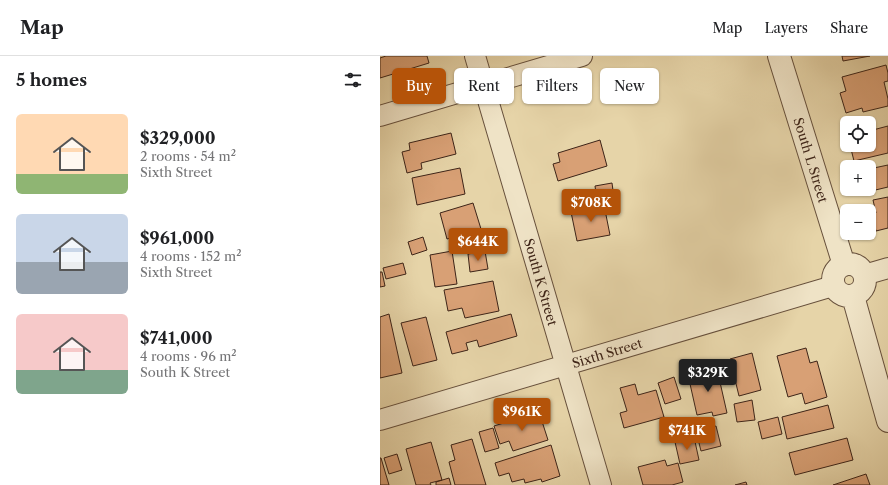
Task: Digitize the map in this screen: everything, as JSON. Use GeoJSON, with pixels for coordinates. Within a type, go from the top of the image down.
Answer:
{"type":"FeatureCollection","features":[{"type":"Feature","properties":{"kind":"street","name":"South K Street"},"geometry":{"type":"LineString","coordinates":[[475,56],[479,68]]}},
{"type":"Feature","properties":{"kind":"street"},"geometry":{"type":"LineString","coordinates":[[514,76],[582,56]]}},
{"type":"Feature","properties":{"kind":"street","name":"South L Street"},"geometry":{"type":"LineString","coordinates":[[779,56],[844,265]]}},
{"type":"Feature","properties":{"kind":"street"},"geometry":{"type":"LineString","coordinates":[[380,116],[454,94]]}},
{"type":"Feature","properties":{"kind":"street","name":"South K Street"},"geometry":{"type":"LineString","coordinates":[[489,104],[601,485]]}},
{"type":"Feature","properties":{"kind":"street"},"geometry":{"type":"LineString","coordinates":[[844,265],[854,265],[858,267],[864,275],[865,284],[863,288],[853,296],[843,296],[839,293],[832,280],[835,271],[844,265]]}},
{"type":"Feature","properties":{"kind":"street"},"geometry":{"type":"LineString","coordinates":[[864,275],[888,268]]}},
{"type":"Feature","properties":{"kind":"street","name":"Sixth Street"},"geometry":{"type":"LineString","coordinates":[[380,420],[834,286]]}},
{"type":"Feature","properties":{"kind":"street"},"geometry":{"type":"LineString","coordinates":[[853,296],[888,421]]}},
{"type":"Feature","properties":{"kind":"building"},"geometry":{"type":"Polygon","coordinates":[[[386,56],[427,56],[429,63],[413,68],[392,68],[392,74],[380,78],[380,58],[386,56]]]}},
{"type":"Feature","properties":{"kind":"building"},"geometry":{"type":"Polygon","coordinates":[[[842,56],[870,56],[843,61],[842,56]]]}},
{"type":"Feature","properties":{"kind":"building"},"geometry":{"type":"Polygon","coordinates":[[[886,65],[888,81],[884,82],[888,106],[863,112],[862,108],[846,113],[840,93],[846,91],[842,77],[886,65]]]}},
{"type":"Feature","properties":{"kind":"building"},"geometry":{"type":"Polygon","coordinates":[[[888,126],[888,153],[854,160],[852,152],[876,152],[876,129],[888,126]]]}},
{"type":"Feature","properties":{"kind":"building"},"geometry":{"type":"Polygon","coordinates":[[[451,133],[456,154],[421,163],[422,169],[407,173],[402,152],[410,150],[409,143],[451,133]]]}},
{"type":"Feature","properties":{"kind":"building"},"geometry":{"type":"Polygon","coordinates":[[[600,140],[607,166],[558,181],[553,164],[560,162],[558,153],[600,140]]]}},
{"type":"Feature","properties":{"kind":"building"},"geometry":{"type":"Polygon","coordinates":[[[888,165],[888,187],[876,190],[876,168],[888,165]]]}},
{"type":"Feature","properties":{"kind":"building"},"geometry":{"type":"Polygon","coordinates":[[[460,168],[465,194],[417,205],[412,178],[460,168]]]}},
{"type":"Feature","properties":{"kind":"building"},"geometry":{"type":"Polygon","coordinates":[[[612,183],[614,198],[597,201],[595,186],[612,183]]]}},
{"type":"Feature","properties":{"kind":"building"},"geometry":{"type":"Polygon","coordinates":[[[888,197],[888,228],[876,231],[876,204],[874,204],[873,200],[888,197]]]}},
{"type":"Feature","properties":{"kind":"building"},"geometry":{"type":"Polygon","coordinates":[[[473,203],[481,229],[447,239],[440,213],[473,203]]]}},
{"type":"Feature","properties":{"kind":"building"},"geometry":{"type":"Polygon","coordinates":[[[604,205],[610,235],[577,241],[571,212],[604,205]]]}},
{"type":"Feature","properties":{"kind":"building"},"geometry":{"type":"Polygon","coordinates":[[[423,237],[427,250],[412,255],[408,242],[423,237]]]}},
{"type":"Feature","properties":{"kind":"building"},"geometry":{"type":"Polygon","coordinates":[[[452,251],[457,284],[435,287],[430,255],[452,251]]]}},
{"type":"Feature","properties":{"kind":"building"},"geometry":{"type":"Polygon","coordinates":[[[485,251],[488,269],[470,272],[468,254],[485,251]]]}},
{"type":"Feature","properties":{"kind":"building"},"geometry":{"type":"Polygon","coordinates":[[[403,263],[406,274],[386,279],[383,268],[403,263]]]}},
{"type":"Feature","properties":{"kind":"building"},"geometry":{"type":"Polygon","coordinates":[[[380,272],[382,272],[385,286],[380,287],[380,272]]]}},
{"type":"Feature","properties":{"kind":"building"},"geometry":{"type":"Polygon","coordinates":[[[493,281],[499,311],[465,318],[462,308],[448,311],[444,290],[493,281]]]}},
{"type":"Feature","properties":{"kind":"building"},"geometry":{"type":"Polygon","coordinates":[[[389,314],[402,373],[380,378],[380,317],[389,314]]]}},
{"type":"Feature","properties":{"kind":"building"},"geometry":{"type":"Polygon","coordinates":[[[511,314],[517,336],[479,347],[477,340],[466,343],[468,350],[452,354],[446,332],[511,314]]]}},
{"type":"Feature","properties":{"kind":"building"},"geometry":{"type":"Polygon","coordinates":[[[426,317],[437,360],[413,366],[401,323],[426,317]]]}},
{"type":"Feature","properties":{"kind":"building"},"geometry":{"type":"Polygon","coordinates":[[[806,348],[810,363],[817,361],[827,397],[805,404],[802,393],[788,397],[777,356],[806,348]]]}},
{"type":"Feature","properties":{"kind":"building"},"geometry":{"type":"Polygon","coordinates":[[[752,353],[761,390],[739,396],[730,359],[752,353]]]}},
{"type":"Feature","properties":{"kind":"building"},"geometry":{"type":"Polygon","coordinates":[[[717,369],[727,413],[713,416],[712,412],[697,415],[688,375],[717,369]]]}},
{"type":"Feature","properties":{"kind":"building"},"geometry":{"type":"Polygon","coordinates":[[[674,377],[681,399],[665,404],[658,383],[674,377]]]}},
{"type":"Feature","properties":{"kind":"building"},"geometry":{"type":"Polygon","coordinates":[[[635,384],[638,395],[656,390],[664,417],[624,428],[620,413],[627,411],[620,388],[635,384]]]}},
{"type":"Feature","properties":{"kind":"building"},"geometry":{"type":"Polygon","coordinates":[[[752,400],[755,420],[737,422],[734,404],[752,400]]]}},
{"type":"Feature","properties":{"kind":"building"},"geometry":{"type":"Polygon","coordinates":[[[828,405],[834,428],[787,439],[782,417],[828,405]]]}},
{"type":"Feature","properties":{"kind":"building"},"geometry":{"type":"Polygon","coordinates":[[[539,412],[548,440],[513,451],[509,441],[500,444],[494,426],[539,412]]]}},
{"type":"Feature","properties":{"kind":"building"},"geometry":{"type":"Polygon","coordinates":[[[778,417],[782,434],[762,439],[758,422],[778,417]]]}},
{"type":"Feature","properties":{"kind":"building"},"geometry":{"type":"Polygon","coordinates":[[[716,426],[721,446],[701,451],[696,431],[716,426]]]}},
{"type":"Feature","properties":{"kind":"building"},"geometry":{"type":"Polygon","coordinates":[[[493,428],[499,448],[485,452],[479,432],[493,428]]]}},
{"type":"Feature","properties":{"kind":"building"},"geometry":{"type":"Polygon","coordinates":[[[694,437],[699,460],[680,464],[675,442],[694,437]]]}},
{"type":"Feature","properties":{"kind":"building"},"geometry":{"type":"Polygon","coordinates":[[[847,438],[853,460],[795,475],[789,453],[847,438]]]}},
{"type":"Feature","properties":{"kind":"building"},"geometry":{"type":"Polygon","coordinates":[[[472,439],[486,485],[455,485],[449,462],[455,460],[451,445],[472,439]]]}},
{"type":"Feature","properties":{"kind":"building"},"geometry":{"type":"Polygon","coordinates":[[[431,442],[442,480],[430,483],[431,485],[416,485],[406,449],[431,442]]]}},
{"type":"Feature","properties":{"kind":"building"},"geometry":{"type":"Polygon","coordinates":[[[551,445],[560,476],[542,482],[541,479],[525,483],[524,479],[512,482],[509,473],[499,476],[495,463],[551,445]]]}},
{"type":"Feature","properties":{"kind":"building"},"geometry":{"type":"Polygon","coordinates":[[[397,454],[402,470],[389,474],[384,458],[397,454]]]}},
{"type":"Feature","properties":{"kind":"building"},"geometry":{"type":"Polygon","coordinates":[[[381,458],[389,485],[380,485],[381,458]]]}},
{"type":"Feature","properties":{"kind":"building"},"geometry":{"type":"Polygon","coordinates":[[[665,460],[667,466],[678,463],[683,482],[672,485],[643,485],[638,467],[665,460]]]}},
{"type":"Feature","properties":{"kind":"building"},"geometry":{"type":"Polygon","coordinates":[[[866,474],[870,485],[833,485],[866,474]]]}},
{"type":"Feature","properties":{"kind":"building"},"geometry":{"type":"Polygon","coordinates":[[[449,478],[451,485],[436,485],[436,482],[449,478]]]}},
{"type":"Feature","properties":{"kind":"building"},"geometry":{"type":"Polygon","coordinates":[[[746,482],[747,485],[735,485],[746,482]]]}}]}
